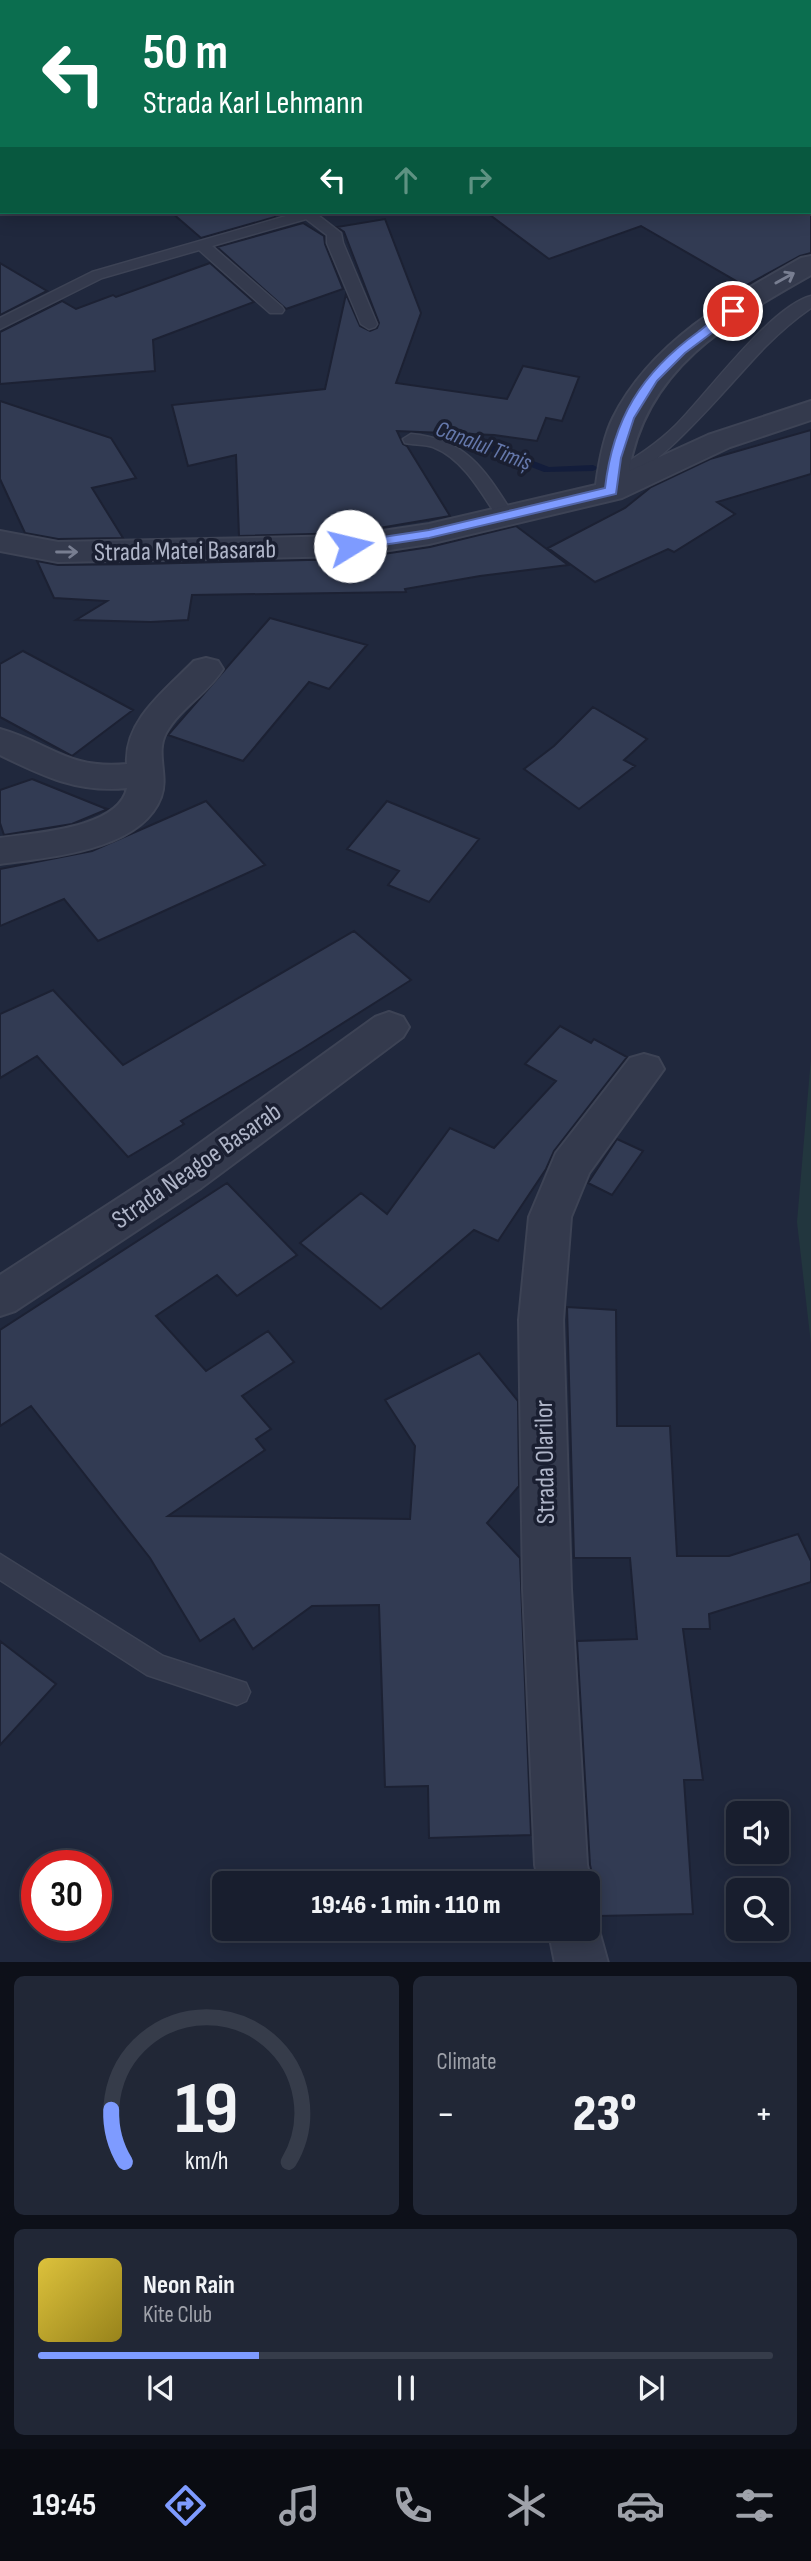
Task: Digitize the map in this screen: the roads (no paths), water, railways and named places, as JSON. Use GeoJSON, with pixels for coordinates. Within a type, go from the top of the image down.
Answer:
{"type":"FeatureCollection","features":[{"type":"Feature","properties":{"kind":"street"},"geometry":{"type":"LineString","coordinates":[[612,485],[615,458],[628,418],[652,379],[680,350],[733,311],[811,264]]}},
{"type":"Feature","properties":{"kind":"street","name":"Strada Matei Basarab"},"geometry":{"type":"LineString","coordinates":[[0,541],[58,552],[350,546],[429,534],[506,517],[612,485],[719,441],[811,410]]}},
{"type":"Feature","properties":{"kind":"street"},"geometry":{"type":"LineString","coordinates":[[0,851],[82,837],[127,817],[143,798],[145,774],[142,753],[148,732],[206,669]]}},
{"type":"Feature","properties":{"kind":"street"},"geometry":{"type":"LineString","coordinates":[[0,741],[62,771],[107,778],[145,774]]}},
{"type":"Feature","properties":{"kind":"street","name":"Strada Neagoe Basarab"},"geometry":{"type":"LineString","coordinates":[[0,1297],[186,1176],[389,1027]]}},
{"type":"Feature","properties":{"kind":"street","name":"Strada Olarilor"},"geometry":{"type":"LineString","coordinates":[[562,1871],[547,1589],[541,1320],[550,1217],[571,1165],[644,1069]]}},
{"type":"Feature","properties":{"kind":"street"},"geometry":{"type":"LineString","coordinates":[[577,1941],[582,1962]]}},
{"type":"Feature","properties":{"kind":"lane"},"geometry":{"type":"LineString","coordinates":[[0,324],[97,275],[309,214],[334,233],[335,243],[369,324]]}},
{"type":"Feature","properties":{"kind":"lane"},"geometry":{"type":"LineString","coordinates":[[203,246],[276,310]]}},
{"type":"Feature","properties":{"kind":"lane"},"geometry":{"type":"LineString","coordinates":[[612,485],[687,423],[792,312],[811,301]]}},
{"type":"Feature","properties":{"kind":"lane"},"geometry":{"type":"LineString","coordinates":[[411,439],[438,443],[460,459],[480,477],[506,517]]}},
{"type":"Feature","properties":{"kind":"lane"},"geometry":{"type":"LineString","coordinates":[[0,1566],[156,1666],[237,1692]]}},
{"type":"Feature","properties":{"kind":"waterway","name":"Canalul Timiș"},"geometry":{"type":"LineString","coordinates":[[435,426],[548,470],[593,468]]}}]}
